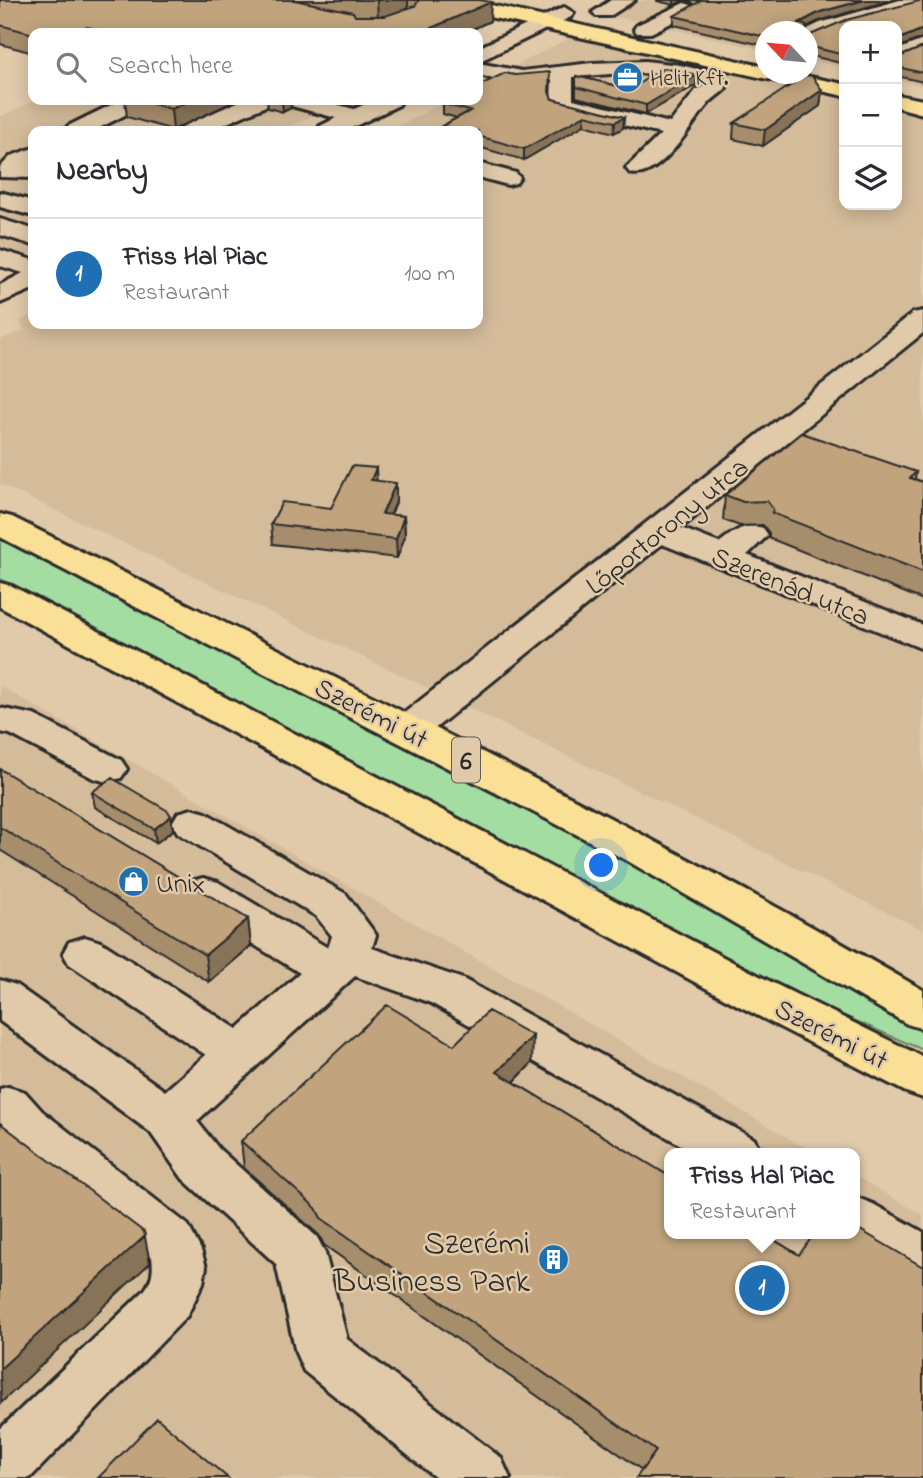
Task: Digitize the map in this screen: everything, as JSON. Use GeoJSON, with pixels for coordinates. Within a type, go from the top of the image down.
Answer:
{"type":"FeatureCollection","features":[{"type":"Feature","properties":{"kind":"main road"},"geometry":{"type":"LineString","coordinates":[[497,0],[561,11],[755,55]]}},
{"type":"Feature","properties":{"kind":"main road"},"geometry":{"type":"LineString","coordinates":[[437,2],[561,11],[685,54],[755,70]]}},
{"type":"Feature","properties":{"kind":"main road"},"geometry":{"type":"LineString","coordinates":[[685,54],[705,43]]}},
{"type":"Feature","properties":{"kind":"main road"},"geometry":{"type":"LineString","coordinates":[[818,69],[839,74]]}},
{"type":"Feature","properties":{"kind":"main road"},"geometry":{"type":"LineString","coordinates":[[816,84],[839,89]]}},
{"type":"Feature","properties":{"kind":"main road"},"geometry":{"type":"LineString","coordinates":[[902,88],[923,93]]}},
{"type":"Feature","properties":{"kind":"main road"},"geometry":{"type":"LineString","coordinates":[[902,103],[923,108]]}},
{"type":"Feature","properties":{"kind":"main road","name":"Szerémi út"},"geometry":{"type":"LineString","coordinates":[[0,524],[408,730],[710,888],[923,1012]]}},
{"type":"Feature","properties":{"kind":"main road","name":"Szerémi út"},"geometry":{"type":"LineString","coordinates":[[0,593],[745,989],[923,1079]]}},
{"type":"Feature","properties":{"kind":"street"},"geometry":{"type":"LineString","coordinates":[[818,31],[838,21],[921,0]]}},
{"type":"Feature","properties":{"kind":"street"},"geometry":{"type":"LineString","coordinates":[[644,29],[684,9]]}},
{"type":"Feature","properties":{"kind":"street"},"geometry":{"type":"LineString","coordinates":[[483,53],[561,11]]}},
{"type":"Feature","properties":{"kind":"street"},"geometry":{"type":"LineString","coordinates":[[483,70],[512,77],[608,67],[673,69],[714,80],[715,88],[666,128],[659,152],[638,168]]}},
{"type":"Feature","properties":{"kind":"street"},"geometry":{"type":"LineString","coordinates":[[562,72],[562,103],[666,128]]}},
{"type":"Feature","properties":{"kind":"street"},"geometry":{"type":"LineString","coordinates":[[86,126],[127,105]]}},
{"type":"Feature","properties":{"kind":"street"},"geometry":{"type":"LineString","coordinates":[[202,126],[249,105]]}},
{"type":"Feature","properties":{"kind":"street"},"geometry":{"type":"LineString","coordinates":[[314,105],[357,117]]}},
{"type":"Feature","properties":{"kind":"street"},"geometry":{"type":"LineString","coordinates":[[338,126],[381,105]]}},
{"type":"Feature","properties":{"kind":"street"},"geometry":{"type":"LineString","coordinates":[[2,185],[19,161],[28,157]]}},
{"type":"Feature","properties":{"kind":"street"},"geometry":{"type":"LineString","coordinates":[[483,171],[508,178]]}},
{"type":"Feature","properties":{"kind":"street"},"geometry":{"type":"LineString","coordinates":[[2,185],[28,173]]}},
{"type":"Feature","properties":{"kind":"street"},"geometry":{"type":"LineString","coordinates":[[2,185],[28,190]]}},
{"type":"Feature","properties":{"kind":"street"},"geometry":{"type":"LineString","coordinates":[[2,185],[28,205]]}},
{"type":"Feature","properties":{"kind":"street"},"geometry":{"type":"LineString","coordinates":[[0,227],[28,235]]}},
{"type":"Feature","properties":{"kind":"street"},"geometry":{"type":"LineString","coordinates":[[0,258],[28,266]]}},
{"type":"Feature","properties":{"kind":"street"},"geometry":{"type":"LineString","coordinates":[[0,295],[28,281]]}},
{"type":"Feature","properties":{"kind":"street","name":"Lőportorony utca"},"geometry":{"type":"LineString","coordinates":[[408,730],[923,320]]}},
{"type":"Feature","properties":{"kind":"street"},"geometry":{"type":"LineString","coordinates":[[853,376],[884,387]]}},
{"type":"Feature","properties":{"kind":"street","name":"Szerenád utca"},"geometry":{"type":"LineString","coordinates":[[659,531],[923,638]]}},
{"type":"Feature","properties":{"kind":"street"},"geometry":{"type":"LineString","coordinates":[[723,557],[751,535]]}},
{"type":"Feature","properties":{"kind":"street"},"geometry":{"type":"LineString","coordinates":[[0,720],[21,723],[107,769]]}},
{"type":"Feature","properties":{"kind":"street"},"geometry":{"type":"LineString","coordinates":[[167,1118],[341,965],[354,935],[331,905],[192,823]]}},
{"type":"Feature","properties":{"kind":"street"},"geometry":{"type":"LineString","coordinates":[[166,871],[341,965],[447,991],[728,1148]]}},
{"type":"Feature","properties":{"kind":"street"},"geometry":{"type":"LineString","coordinates":[[85,953],[240,1054]]}},
{"type":"Feature","properties":{"kind":"street"},"geometry":{"type":"LineString","coordinates":[[0,997],[167,1118],[201,1164],[299,1254],[323,1353],[481,1478]]}},
{"type":"Feature","properties":{"kind":"street"},"geometry":{"type":"LineString","coordinates":[[3,1106],[170,1241],[177,1250],[181,1267],[173,1295],[163,1308],[4,1455]]}},
{"type":"Feature","properties":{"kind":"street"},"geometry":{"type":"LineString","coordinates":[[860,1222],[923,1258]]}},
{"type":"Feature","properties":{"kind":"shaded area"},"geometry":{"type":"Polygon","coordinates":[[[643,0],[923,0],[923,86],[902,81],[902,21],[839,21],[839,67],[818,62],[818,21],[755,21],[755,48],[613,16],[643,0]]]}},
{"type":"Feature","properties":{"kind":"shaded area"},"geometry":{"type":"Polygon","coordinates":[[[575,35],[755,77],[755,84],[784,84],[839,97],[839,210],[902,210],[902,111],[923,117],[923,930],[426,687],[0,484],[0,340],[24,330],[20,321],[28,317],[28,329],[483,329],[483,126],[397,126],[439,105],[483,105],[483,82],[575,35]]]}},
{"type":"Feature","properties":{"kind":"shaded area"},"geometry":{"type":"Polygon","coordinates":[[[28,104],[335,105],[291,126],[28,126],[28,254],[0,268],[0,117],[28,104]]]}},
{"type":"Feature","properties":{"kind":"shaded area"},"geometry":{"type":"Polygon","coordinates":[[[0,686],[806,1148],[664,1148],[664,1239],[860,1239],[860,1179],[923,1215],[923,1478],[0,1478],[0,686]]]}},
{"type":"Feature","properties":{"kind":"green space"},"geometry":{"type":"Polygon","coordinates":[[[0,537],[637,864],[923,1031],[923,1050],[789,992],[0,579],[0,537]]]}},
{"type":"Feature","properties":{"kind":"building"},"geometry":{"type":"Polygon","coordinates":[[[0,0],[294,0],[353,12],[355,16],[385,16],[415,6],[419,0],[491,2],[431,28],[87,27],[28,28],[28,33],[0,25],[0,0]]]}},
{"type":"Feature","properties":{"kind":"building"},"geometry":{"type":"Polygon","coordinates":[[[697,0],[864,0],[820,12],[803,21],[755,21],[755,34],[674,16],[699,2],[697,0]]]}},
{"type":"Feature","properties":{"kind":"building"},"geometry":{"type":"Polygon","coordinates":[[[923,0],[923,29],[902,38],[902,21],[844,21],[923,0]]]}},
{"type":"Feature","properties":{"kind":"building"},"geometry":{"type":"Polygon","coordinates":[[[839,23],[839,54],[818,48],[818,32],[839,23]]]}},
{"type":"Feature","properties":{"kind":"building"},"geometry":{"type":"Polygon","coordinates":[[[923,47],[923,73],[902,68],[902,56],[923,47]]]}},
{"type":"Feature","properties":{"kind":"building"},"geometry":{"type":"Polygon","coordinates":[[[664,68],[697,75],[646,105],[576,87],[576,76],[630,89],[664,68]]]}},
{"type":"Feature","properties":{"kind":"building"},"geometry":{"type":"Polygon","coordinates":[[[550,72],[549,92],[552,99],[624,117],[615,122],[585,115],[524,149],[483,137],[483,126],[442,126],[470,111],[447,105],[483,105],[483,84],[505,73],[515,75],[550,72]]]}},
{"type":"Feature","properties":{"kind":"building"},"geometry":{"type":"Polygon","coordinates":[[[792,84],[818,84],[822,90],[765,130],[734,123],[792,84]]]}},
{"type":"Feature","properties":{"kind":"building"},"geometry":{"type":"Polygon","coordinates":[[[156,105],[180,105],[171,109],[156,105]]]}},
{"type":"Feature","properties":{"kind":"building"},"geometry":{"type":"Polygon","coordinates":[[[802,433],[916,472],[910,478],[923,482],[923,572],[772,513],[773,509],[767,501],[743,502],[725,495],[802,433]]]}},
{"type":"Feature","properties":{"kind":"building"},"geometry":{"type":"Polygon","coordinates":[[[352,466],[376,468],[371,480],[396,483],[382,514],[404,516],[396,539],[271,524],[282,502],[331,508],[352,466]]]}},
{"type":"Feature","properties":{"kind":"building"},"geometry":{"type":"Polygon","coordinates":[[[0,769],[248,919],[205,955],[0,827],[0,769]]]}},
{"type":"Feature","properties":{"kind":"building"},"geometry":{"type":"Polygon","coordinates":[[[112,778],[168,811],[171,816],[154,829],[92,792],[112,778]]]}},
{"type":"Feature","properties":{"kind":"building","name":"Szerémi Business Park"},"geometry":{"type":"Polygon","coordinates":[[[387,1005],[454,1045],[488,1011],[533,1036],[497,1072],[664,1173],[664,1239],[772,1239],[799,1255],[810,1239],[860,1239],[860,1230],[923,1267],[923,1478],[636,1478],[656,1451],[321,1218],[316,1208],[241,1141],[387,1005]]]}},
{"type":"Feature","properties":{"kind":"building"},"geometry":{"type":"Polygon","coordinates":[[[0,1123],[144,1232],[145,1236],[0,1369],[0,1123]]]}},
{"type":"Feature","properties":{"kind":"building"},"geometry":{"type":"Polygon","coordinates":[[[157,1418],[228,1478],[98,1478],[157,1418]]]}},
{"type":"Feature","properties":{"kind":"place","name":"Helit Kft."},"geometry":{"type":"Point","coordinates":[627,77]}},
{"type":"Feature","properties":{"kind":"place","name":"Unix"},"geometry":{"type":"Point","coordinates":[133,882]}},
{"type":"Feature","properties":{"kind":"place","name":"Szerémi Business Park"},"geometry":{"type":"Point","coordinates":[553,1260]}},
{"type":"Feature","properties":{"kind":"place","name":"Friss Hal Piac"},"geometry":{"type":"Point","coordinates":[762,1288]}}]}
